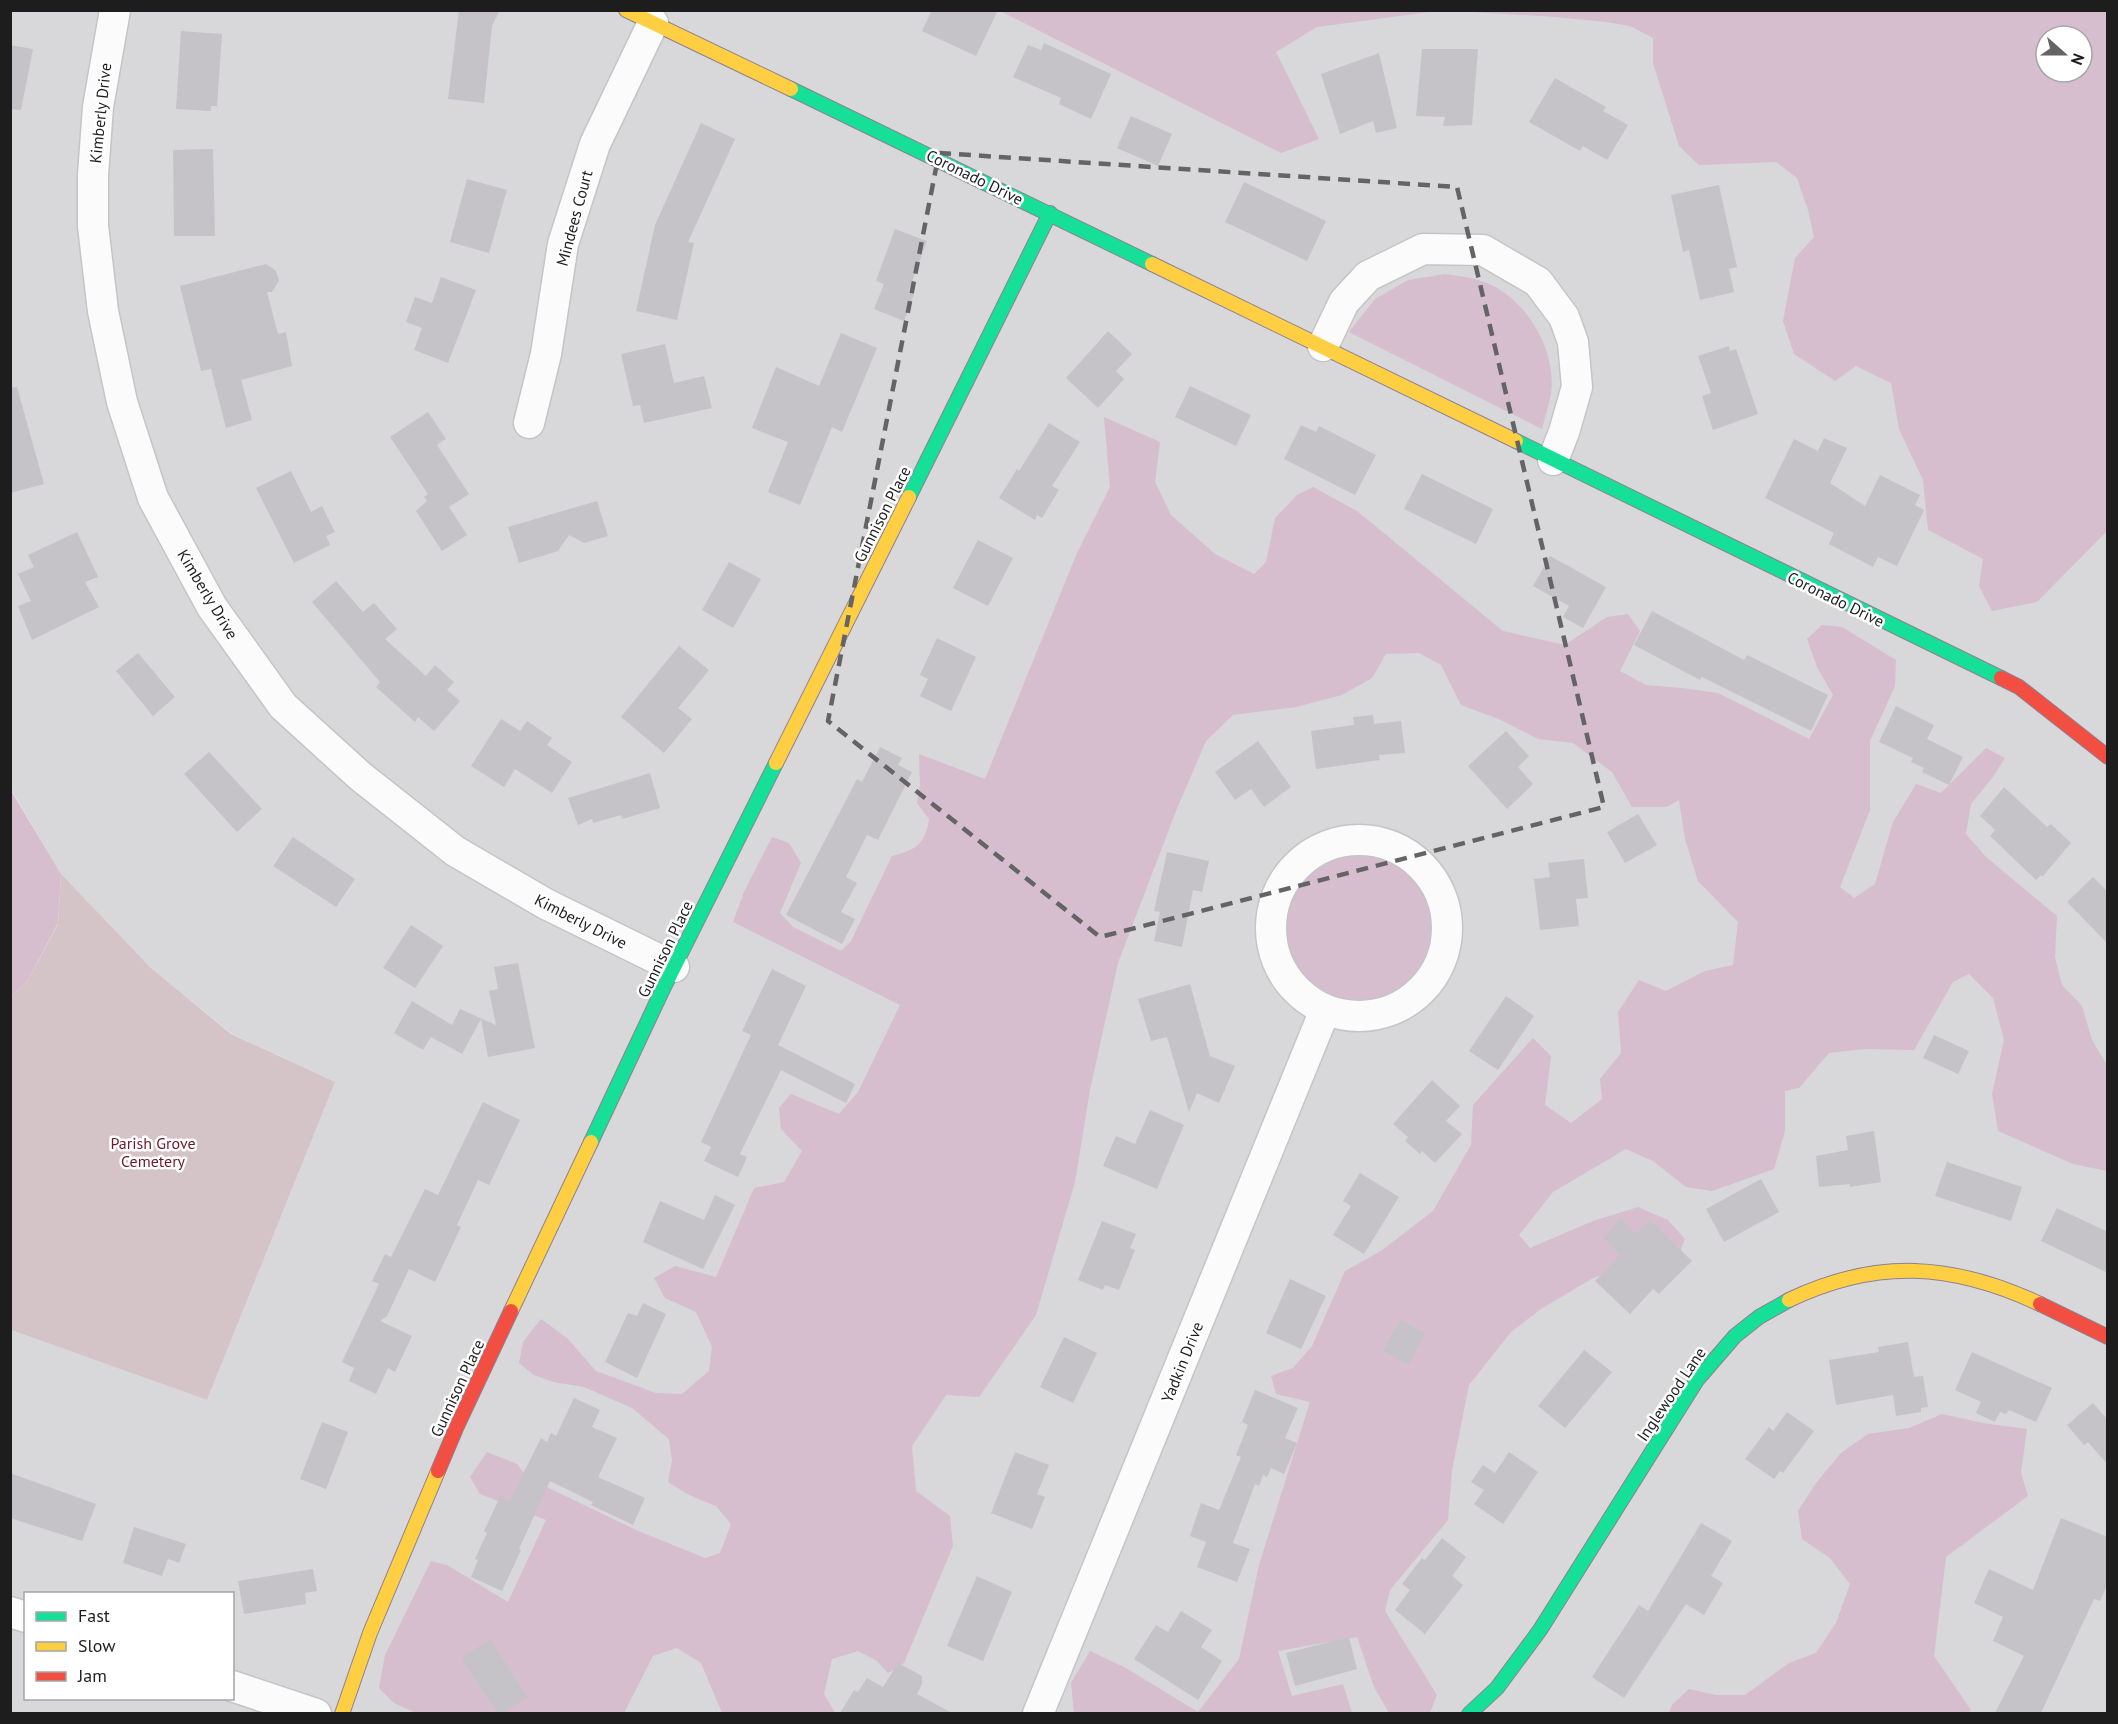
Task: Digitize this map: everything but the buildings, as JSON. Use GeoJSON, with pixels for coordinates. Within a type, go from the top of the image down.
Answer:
{"type":"FeatureCollection","features":[{"type":"Feature","properties":{"kind":"street","name":"Kimberly Drive"},"geometry":{"type":"LineString","coordinates":[[115,10],[98,107],[93,175],[93,226],[103,311],[122,402],[153,498],[212,607],[283,706],[360,776],[455,851],[546,904],[674,967]]}},
{"type":"Feature","properties":{"kind":"street","name":"Coronado Drive"},"geometry":{"type":"LineString","coordinates":[[626,10],[1050,213],[2019,687],[2108,757]]}},
{"type":"Feature","properties":{"kind":"street","name":"Mindees Court"},"geometry":{"type":"LineString","coordinates":[[529,423],[546,354],[563,244],[595,144],[653,23]]}},
{"type":"Feature","properties":{"kind":"street","name":"Gunnison Place"},"geometry":{"type":"LineString","coordinates":[[342,1713],[370,1633],[457,1426],[674,967],[1050,213]]}},
{"type":"Feature","properties":{"kind":"street"},"geometry":{"type":"LineString","coordinates":[[1323,346],[1344,302],[1368,276],[1423,249],[1483,250],[1538,282],[1564,317],[1573,342],[1577,387],[1553,460]]}},
{"type":"Feature","properties":{"kind":"street"},"geometry":{"type":"LineString","coordinates":[[1347,840],[1375,840],[1402,850],[1429,874],[1443,901],[1447,928],[1442,958],[1428,983],[1400,1006],[1370,1016],[1348,1016],[1325,1011],[1296,991],[1279,968],[1270,938],[1274,903],[1290,871],[1320,848],[1347,840]]}},
{"type":"Feature","properties":{"kind":"street","name":"Yadkin Drive"},"geometry":{"type":"LineString","coordinates":[[1038,1713],[1325,1011]]}},
{"type":"Feature","properties":{"kind":"street","name":"Inglewood Lane"},"geometry":{"type":"LineString","coordinates":[[1469,1713],[1497,1688],[1540,1630],[1697,1380],[1736,1335],[1784,1302],[1811,1288],[1861,1274],[1930,1271],[1961,1276],[2006,1290],[2108,1337]]}},
{"type":"Feature","properties":{"kind":"street"},"geometry":{"type":"LineString","coordinates":[[234,1687],[316,1713]]}},
{"type":"Feature","properties":{"kind":"highlighted area"},"geometry":{"type":"Polygon","coordinates":[[[939,153],[1457,187],[1604,807],[1100,937],[828,721],[939,153]]]}},
{"type":"Feature","properties":{"kind":"shaded area"},"geometry":{"type":"Polygon","coordinates":[[[11,11],[2107,11],[2107,1713],[11,1713],[11,1330],[207,1400],[335,1082],[232,1034],[151,968],[61,874],[11,789],[11,11]]]}},
{"type":"Feature","properties":{"kind":"shaded area"},"geometry":{"type":"Polygon","coordinates":[[[1000,11],[1437,11],[1317,27],[1276,52],[1319,139],[1281,153],[1000,11]]]}},
{"type":"Feature","properties":{"kind":"shaded area"},"geometry":{"type":"Polygon","coordinates":[[[1455,11],[2107,11],[2107,531],[2037,602],[1992,611],[1979,586],[1983,559],[1928,530],[1923,480],[1899,429],[1891,383],[1856,366],[1835,381],[1794,354],[1783,321],[1795,258],[1814,237],[1797,178],[1776,162],[1699,165],[1679,146],[1653,63],[1653,38],[1630,26],[1606,22],[1455,11]]]}},
{"type":"Feature","properties":{"kind":"shaded area"},"geometry":{"type":"Polygon","coordinates":[[[1445,274],[1477,280],[1497,288],[1524,311],[1534,325],[1549,359],[1551,376],[1551,393],[1542,429],[1349,332],[1375,299],[1408,280],[1445,274]]]}},
{"type":"Feature","properties":{"kind":"shaded area"},"geometry":{"type":"Polygon","coordinates":[[[1104,417],[1160,442],[1155,482],[1171,515],[1215,554],[1254,574],[1266,562],[1275,518],[1297,495],[1313,487],[1357,511],[1503,631],[1565,645],[1607,617],[1628,614],[1640,631],[1620,671],[1646,685],[1718,693],[1809,739],[1833,695],[1817,667],[1807,639],[1822,625],[1842,627],[1896,660],[1895,686],[1870,741],[1870,810],[1840,887],[1854,898],[1875,884],[1893,822],[1916,784],[1941,793],[1986,748],[2005,758],[1971,804],[1966,834],[1986,857],[2057,916],[2055,957],[2062,985],[2082,1006],[2092,1040],[2107,1065],[2107,1171],[2073,1164],[1998,1131],[1992,1094],[2004,1040],[1993,998],[1969,974],[1953,982],[1914,1050],[1865,1049],[1829,1053],[1799,1088],[1785,1091],[1785,1131],[1774,1169],[1712,1191],[1686,1187],[1653,1161],[1626,1149],[1553,1192],[1519,1235],[1530,1248],[1593,1221],[1638,1207],[1668,1220],[1685,1239],[1678,1257],[1650,1259],[1593,1278],[1541,1309],[1511,1332],[1469,1385],[1452,1471],[1448,1520],[1390,1590],[1385,1611],[1437,1695],[1430,1713],[1389,1713],[1374,1687],[1357,1637],[1278,1651],[1292,1696],[1343,1684],[1352,1713],[1074,1713],[1071,1683],[1090,1651],[1126,1668],[1198,1712],[1239,1659],[1259,1565],[1310,1402],[1276,1394],[1271,1376],[1293,1368],[1312,1346],[1345,1271],[1381,1251],[1433,1211],[1471,1145],[1473,1105],[1533,1038],[1551,1056],[1545,1105],[1571,1123],[1602,1099],[1600,1079],[1621,1053],[1618,1012],[1639,980],[1666,991],[1705,971],[1733,965],[1738,922],[1698,881],[1685,839],[1679,800],[1667,807],[1632,807],[1612,772],[1573,743],[1538,739],[1501,720],[1461,705],[1441,665],[1419,653],[1386,654],[1372,678],[1342,695],[1296,707],[1233,715],[1206,741],[1176,811],[1118,963],[1090,1090],[1075,1182],[1036,1315],[979,1397],[946,1395],[912,1446],[916,1491],[950,1516],[953,1546],[904,1663],[888,1673],[877,1661],[858,1651],[832,1659],[824,1694],[836,1714],[722,1713],[701,1663],[677,1648],[653,1656],[624,1713],[416,1713],[394,1703],[379,1688],[385,1655],[431,1561],[447,1565],[508,1602],[546,1520],[480,1494],[470,1477],[487,1452],[517,1464],[528,1478],[636,1530],[705,1558],[720,1553],[731,1524],[716,1506],[689,1495],[668,1482],[672,1460],[669,1439],[632,1408],[584,1387],[553,1382],[534,1375],[519,1363],[523,1342],[541,1319],[567,1338],[596,1371],[656,1393],[682,1394],[709,1371],[712,1347],[696,1312],[665,1298],[654,1278],[675,1266],[716,1277],[754,1188],[784,1182],[802,1151],[781,1129],[779,1108],[791,1094],[839,1114],[858,1092],[900,1005],[733,922],[744,892],[772,837],[789,843],[801,863],[780,913],[793,927],[841,951],[851,941],[892,856],[918,845],[925,834],[929,819],[917,803],[920,785],[919,754],[985,779],[1077,553],[1110,487],[1104,417]]]}},
{"type":"Feature","properties":{"kind":"shaded area"},"geometry":{"type":"Polygon","coordinates":[[[10,789],[61,874],[58,923],[27,982],[11,997],[10,789]]]}},
{"type":"Feature","properties":{"kind":"shaded area"},"geometry":{"type":"Polygon","coordinates":[[[1359,851],[1388,857],[1401,864],[1412,874],[1422,885],[1429,898],[1435,927],[1429,956],[1422,969],[1412,980],[1401,990],[1388,997],[1359,1003],[1330,997],[1317,990],[1306,980],[1296,969],[1289,956],[1283,927],[1289,898],[1296,885],[1306,874],[1317,864],[1330,857],[1359,851]]]}},
{"type":"Feature","properties":{"kind":"shaded area"},"geometry":{"type":"Polygon","coordinates":[[[1942,1414],[2027,1429],[2021,1473],[2028,1496],[1946,1557],[1934,1656],[1971,1710],[1969,1713],[1669,1713],[1672,1705],[1689,1689],[1716,1695],[1745,1695],[1789,1663],[1816,1653],[1836,1623],[1850,1584],[1830,1558],[1802,1539],[1798,1511],[1816,1483],[1841,1453],[1868,1434],[1909,1428],[1942,1414]]]}},
{"type":"Feature","properties":{"kind":"green space","name":"Parish Grove Cemetery"},"geometry":{"type":"Polygon","coordinates":[[[61,874],[151,968],[231,1034],[335,1082],[207,1400],[11,1330],[11,997],[27,982],[58,924],[61,874]]]}},
{"type":"Feature","properties":{"kind":"traffic: fast"},"geometry":{"type":"LineString","coordinates":[[791,89],[1152,264]]}},
{"type":"Feature","properties":{"kind":"traffic: fast"},"geometry":{"type":"LineString","coordinates":[[909,497],[1050,213]]}},
{"type":"Feature","properties":{"kind":"traffic: fast"},"geometry":{"type":"LineString","coordinates":[[1516,441],[2001,678]]}},
{"type":"Feature","properties":{"kind":"traffic: fast"},"geometry":{"type":"LineString","coordinates":[[591,1142],[662,991],[776,763]]}},
{"type":"Feature","properties":{"kind":"traffic: fast"},"geometry":{"type":"LineString","coordinates":[[1469,1714],[1497,1688],[1540,1630],[1697,1380],[1735,1336],[1759,1317],[1789,1300]]}},
{"type":"Feature","properties":{"kind":"traffic: slow"},"geometry":{"type":"LineString","coordinates":[[626,10],[791,89]]}},
{"type":"Feature","properties":{"kind":"traffic: slow"},"geometry":{"type":"LineString","coordinates":[[1152,264],[1516,441]]}},
{"type":"Feature","properties":{"kind":"traffic: slow"},"geometry":{"type":"LineString","coordinates":[[776,763],[909,497]]}},
{"type":"Feature","properties":{"kind":"traffic: slow"},"geometry":{"type":"LineString","coordinates":[[511,1311],[591,1142]]}},
{"type":"Feature","properties":{"kind":"traffic: slow"},"geometry":{"type":"LineString","coordinates":[[1789,1300],[1821,1286],[1853,1277],[1884,1272],[1915,1271],[1976,1280],[2008,1290],[2040,1304]]}},
{"type":"Feature","properties":{"kind":"traffic: slow"},"geometry":{"type":"LineString","coordinates":[[342,1714],[370,1633],[438,1471]]}},
{"type":"Feature","properties":{"kind":"traffic: jam"},"geometry":{"type":"LineString","coordinates":[[2001,678],[2019,687],[2108,757]]}},
{"type":"Feature","properties":{"kind":"traffic: jam"},"geometry":{"type":"LineString","coordinates":[[2040,1304],[2108,1337]]}},
{"type":"Feature","properties":{"kind":"traffic: jam"},"geometry":{"type":"LineString","coordinates":[[438,1471],[511,1311]]}}]}
